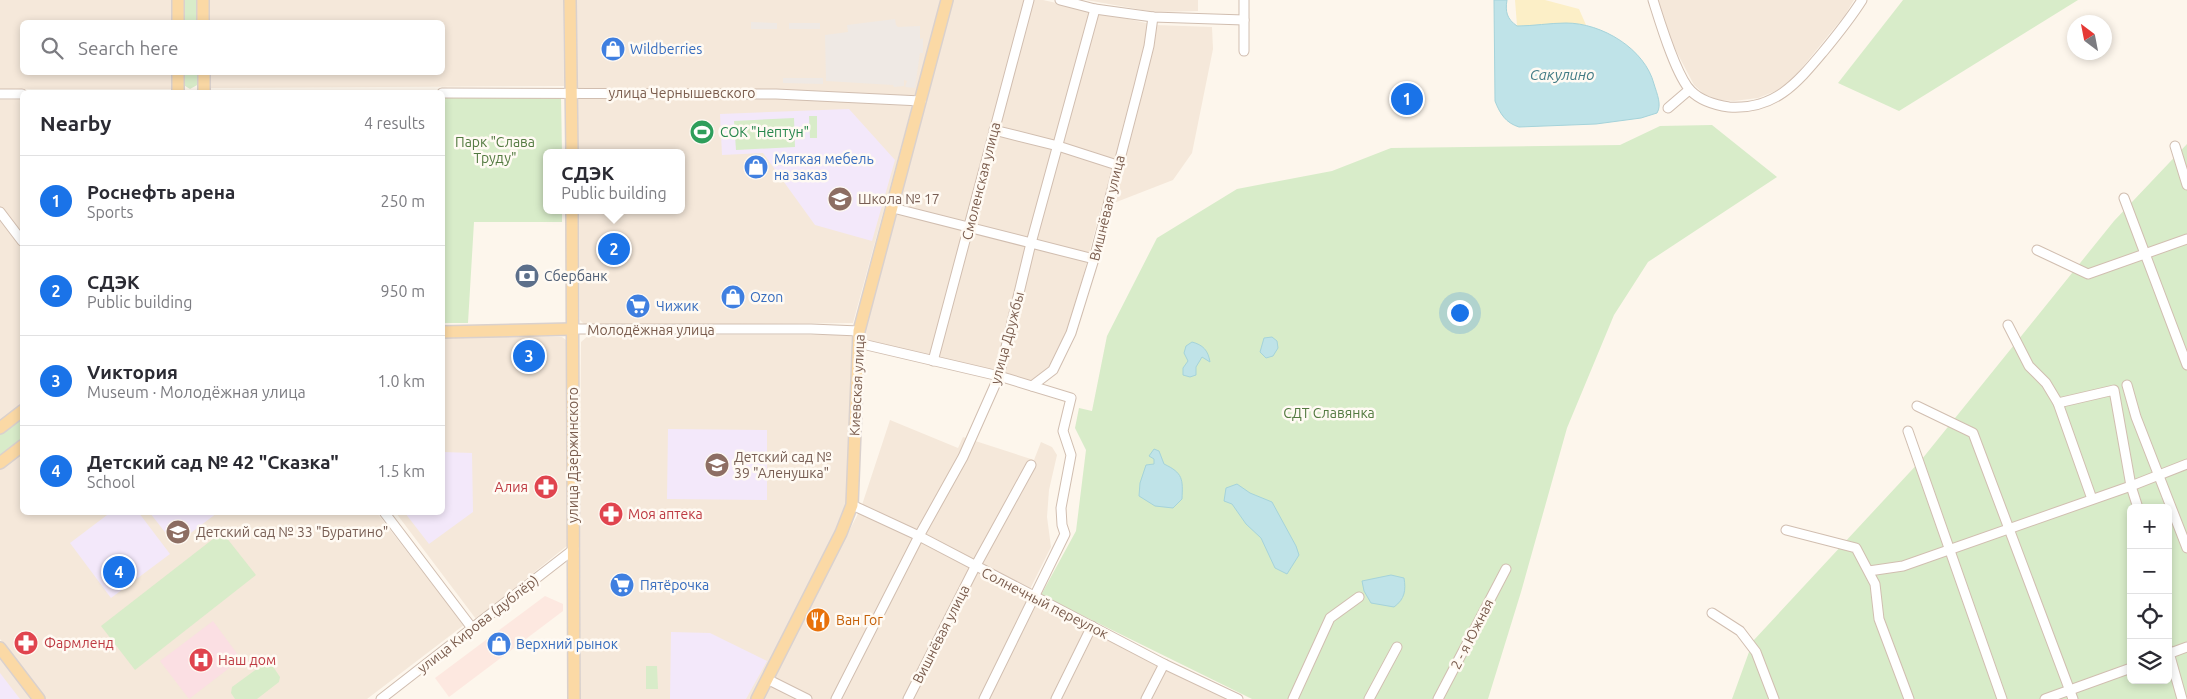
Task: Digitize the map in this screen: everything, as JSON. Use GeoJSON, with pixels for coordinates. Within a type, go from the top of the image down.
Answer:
{"type":"FeatureCollection","features":[{"type":"Feature","properties":{"kind":"main road"},"geometry":{"type":"LineString","coordinates":[[178,0],[178,20]]}},
{"type":"Feature","properties":{"kind":"main road"},"geometry":{"type":"LineString","coordinates":[[203,0],[203,20]]}},
{"type":"Feature","properties":{"kind":"main road"},"geometry":{"type":"LineString","coordinates":[[570,0],[572,149]]}},
{"type":"Feature","properties":{"kind":"main road","name":"Киевская улица"},"geometry":{"type":"LineString","coordinates":[[757,699],[841,533],[852,505],[859,337],[947,0]]}},
{"type":"Feature","properties":{"kind":"main road"},"geometry":{"type":"LineString","coordinates":[[178,75],[178,90]]}},
{"type":"Feature","properties":{"kind":"main road"},"geometry":{"type":"LineString","coordinates":[[204,75],[204,90]]}},
{"type":"Feature","properties":{"kind":"main road","name":"улица Дзержинского"},"geometry":{"type":"LineString","coordinates":[[572,214],[574,699]]}},
{"type":"Feature","properties":{"kind":"main road","name":"Молодёжная улица"},"geometry":{"type":"LineString","coordinates":[[445,332],[572,329]]}},
{"type":"Feature","properties":{"kind":"main road"},"geometry":{"type":"LineString","coordinates":[[0,428],[20,413]]}},
{"type":"Feature","properties":{"kind":"main road"},"geometry":{"type":"LineString","coordinates":[[0,463],[20,448]]}},
{"type":"Feature","properties":{"kind":"main road"},"geometry":{"type":"LineString","coordinates":[[0,648],[39,699]]}},
{"type":"Feature","properties":{"kind":"street","name":"Смоленская улица"},"geometry":{"type":"LineString","coordinates":[[933,362],[1029,0]]}},
{"type":"Feature","properties":{"kind":"street"},"geometry":{"type":"LineString","coordinates":[[1060,0],[1095,9],[1153,17],[1244,20]]}},
{"type":"Feature","properties":{"kind":"street"},"geometry":{"type":"LineString","coordinates":[[1244,0],[1244,51]]}},
{"type":"Feature","properties":{"kind":"street"},"geometry":{"type":"LineString","coordinates":[[1652,0],[1666,42],[1690,90],[1702,100],[1720,106],[1734,107],[1759,104],[1780,95],[1796,84],[1848,22],[1862,0]]}},
{"type":"Feature","properties":{"kind":"street","name":"улица Дружбы"},"geometry":{"type":"LineString","coordinates":[[836,699],[919,536],[963,457],[998,376],[1031,243],[1095,9]]}},
{"type":"Feature","properties":{"kind":"street","name":"Вишнёвая улица"},"geometry":{"type":"LineString","coordinates":[[1032,386],[1053,370],[1071,333],[1094,259],[1149,46],[1153,17]]}},
{"type":"Feature","properties":{"kind":"street"},"geometry":{"type":"LineString","coordinates":[[1668,108],[1690,90]]}},
{"type":"Feature","properties":{"kind":"street","name":"улица Чернышевского"},"geometry":{"type":"LineString","coordinates":[[445,92],[776,94],[921,100]]}},
{"type":"Feature","properties":{"kind":"street"},"geometry":{"type":"LineString","coordinates":[[0,94],[20,94]]}},
{"type":"Feature","properties":{"kind":"street"},"geometry":{"type":"LineString","coordinates":[[994,130],[1058,146],[1117,165]]}},
{"type":"Feature","properties":{"kind":"street"},"geometry":{"type":"LineString","coordinates":[[2175,146],[2187,185]]}},
{"type":"Feature","properties":{"kind":"street"},"geometry":{"type":"LineString","coordinates":[[2124,198],[2147,253],[2187,365]]}},
{"type":"Feature","properties":{"kind":"street"},"geometry":{"type":"LineString","coordinates":[[893,208],[1094,259]]}},
{"type":"Feature","properties":{"kind":"street"},"geometry":{"type":"LineString","coordinates":[[0,212],[20,238]]}},
{"type":"Feature","properties":{"kind":"street"},"geometry":{"type":"LineString","coordinates":[[2037,250],[2088,274],[2187,238]]}},
{"type":"Feature","properties":{"kind":"street"},"geometry":{"type":"LineString","coordinates":[[2008,325],[2029,366],[2046,383],[2058,403],[2092,500]]}},
{"type":"Feature","properties":{"kind":"street","name":"Молодёжная улица"},"geometry":{"type":"LineString","coordinates":[[572,329],[811,329],[859,337],[933,362],[998,376],[1071,398],[1063,431],[1071,455],[1061,508],[1062,525],[1065,534],[1034,597]]}},
{"type":"Feature","properties":{"kind":"street"},"geometry":{"type":"LineString","coordinates":[[2127,385],[2136,417],[2187,548]]}},
{"type":"Feature","properties":{"kind":"street"},"geometry":{"type":"LineString","coordinates":[[2058,403],[2114,390],[2131,486],[2137,504]]}},
{"type":"Feature","properties":{"kind":"street"},"geometry":{"type":"LineString","coordinates":[[1917,406],[1973,433],[2071,695]]}},
{"type":"Feature","properties":{"kind":"street"},"geometry":{"type":"LineString","coordinates":[[1908,431],[2002,699]]}},
{"type":"Feature","properties":{"kind":"street"},"geometry":{"type":"LineString","coordinates":[[1869,571],[1903,566],[2131,486],[2187,464]]}},
{"type":"Feature","properties":{"kind":"street","name":"Вишнёвая улица"},"geometry":{"type":"LineString","coordinates":[[908,699],[975,567],[1032,465]]}},
{"type":"Feature","properties":{"kind":"street","name":"Солнечный переулок"},"geometry":{"type":"LineString","coordinates":[[852,505],[919,536],[1220,695],[1238,699]]}},
{"type":"Feature","properties":{"kind":"street"},"geometry":{"type":"LineString","coordinates":[[386,515],[472,628]]}},
{"type":"Feature","properties":{"kind":"street"},"geometry":{"type":"LineString","coordinates":[[1786,530],[1856,548],[1875,584],[1878,619],[1909,699]]}},
{"type":"Feature","properties":{"kind":"street","name":"улица Кирова (дублёр)"},"geometry":{"type":"LineString","coordinates":[[381,699],[574,549]]}},
{"type":"Feature","properties":{"kind":"street","name":"2 - я Южная"},"geometry":{"type":"LineString","coordinates":[[1438,699],[1506,569]]}},
{"type":"Feature","properties":{"kind":"street"},"geometry":{"type":"LineString","coordinates":[[984,699],[1034,597]]}},
{"type":"Feature","properties":{"kind":"street"},"geometry":{"type":"LineString","coordinates":[[1292,699],[1330,618],[1359,597]]}},
{"type":"Feature","properties":{"kind":"street"},"geometry":{"type":"LineString","coordinates":[[1712,613],[1740,631],[1756,652],[1774,699]]}},
{"type":"Feature","properties":{"kind":"street"},"geometry":{"type":"LineString","coordinates":[[1056,699],[1092,626]]}},
{"type":"Feature","properties":{"kind":"street"},"geometry":{"type":"LineString","coordinates":[[1369,699],[1397,647]]}},
{"type":"Feature","properties":{"kind":"street"},"geometry":{"type":"LineString","coordinates":[[2172,651],[2187,647]]}},
{"type":"Feature","properties":{"kind":"street"},"geometry":{"type":"LineString","coordinates":[[2172,663],[2182,699]]}},
{"type":"Feature","properties":{"kind":"street"},"geometry":{"type":"LineString","coordinates":[[1146,699],[1164,664]]}},
{"type":"Feature","properties":{"kind":"street"},"geometry":{"type":"LineString","coordinates":[[2045,699],[2071,695],[2127,670]]}},
{"type":"Feature","properties":{"kind":"street"},"geometry":{"type":"LineString","coordinates":[[767,679],[807,699]]}},
{"type":"Feature","properties":{"kind":"shaded area"},"geometry":{"type":"Polygon","coordinates":[[[0,0],[172,0],[172,20],[20,20],[20,75],[172,75],[172,89],[0,89],[0,0]]]}},
{"type":"Feature","properties":{"kind":"shaded area"},"geometry":{"type":"Polygon","coordinates":[[[210,0],[563,0],[564,86],[210,88],[210,75],[445,75],[445,20],[210,20],[210,0]]]}},
{"type":"Feature","properties":{"kind":"shaded area"},"geometry":{"type":"Polygon","coordinates":[[[576,0],[941,0],[853,323],[585,325],[580,320],[579,214],[685,214],[685,149],[578,149],[576,0]]]}},
{"type":"Feature","properties":{"kind":"shaded area"},"geometry":{"type":"Polygon","coordinates":[[[952,0],[1043,0],[1155,25],[1212,27],[1213,49],[1192,153],[1173,180],[1101,208],[1068,333],[1051,368],[1030,381],[864,339],[862,329],[952,0]]]}},
{"type":"Feature","properties":{"kind":"shaded area"},"geometry":{"type":"Polygon","coordinates":[[[1086,0],[1198,0],[1198,11],[1154,12],[1086,0]]]}},
{"type":"Feature","properties":{"kind":"shaded area"},"geometry":{"type":"Polygon","coordinates":[[[1658,0],[1854,0],[1845,15],[1792,80],[1778,90],[1758,98],[1734,101],[1720,100],[1705,95],[1694,85],[1673,45],[1658,0]]]}},
{"type":"Feature","properties":{"kind":"shaded area"},"geometry":{"type":"Polygon","coordinates":[[[895,19],[898,27],[920,26],[920,39],[923,38],[923,53],[920,53],[915,88],[905,87],[907,81],[904,80],[904,86],[894,87],[893,85],[826,81],[825,35],[848,32],[847,25],[895,19]]]}},
{"type":"Feature","properties":{"kind":"shaded area"},"geometry":{"type":"Polygon","coordinates":[[[751,22],[777,23],[777,29],[751,29],[751,22]]]}},
{"type":"Feature","properties":{"kind":"shaded area"},"geometry":{"type":"Polygon","coordinates":[[[789,23],[820,23],[820,29],[789,29],[789,23]]]}},
{"type":"Feature","properties":{"kind":"shaded area"},"geometry":{"type":"Polygon","coordinates":[[[783,78],[823,78],[823,84],[783,83],[783,78]]]}},
{"type":"Feature","properties":{"kind":"shaded area"},"geometry":{"type":"Polygon","coordinates":[[[0,100],[20,100],[20,406],[0,422],[0,100]]]}},
{"type":"Feature","properties":{"kind":"shaded area","name":"Школа № 17"},"geometry":{"type":"Polygon","coordinates":[[[849,109],[895,160],[872,241],[815,225],[763,153],[722,155],[720,114],[849,109]]]}},
{"type":"Feature","properties":{"kind":"shaded area"},"geometry":{"type":"Polygon","coordinates":[[[589,335],[852,335],[847,503],[836,531],[751,699],[581,699],[581,342],[589,335]]]}},
{"type":"Feature","properties":{"kind":"shaded area"},"geometry":{"type":"Polygon","coordinates":[[[445,336],[562,337],[568,345],[568,545],[476,619],[398,515],[445,515],[445,336]]]}},
{"type":"Feature","properties":{"kind":"shaded area"},"geometry":{"type":"Polygon","coordinates":[[[890,420],[958,448],[963,437],[1034,460],[1041,442],[1052,447],[1057,455],[1049,490],[1047,517],[1051,547],[1026,597],[1228,699],[762,699],[861,508],[890,420]]]}},
{"type":"Feature","properties":{"kind":"shaded area","name":"Детский сад № 39 \"Аленушка\""},"geometry":{"type":"Polygon","coordinates":[[[668,429],[767,430],[767,500],[667,499],[668,429]]]}},
{"type":"Feature","properties":{"kind":"shaded area"},"geometry":{"type":"Polygon","coordinates":[[[445,452],[472,453],[473,512],[429,544],[407,515],[445,515],[445,452]]]}},
{"type":"Feature","properties":{"kind":"shaded area"},"geometry":{"type":"Polygon","coordinates":[[[20,454],[20,515],[379,515],[464,625],[367,699],[46,699],[0,639],[0,469],[20,454]]]}},
{"type":"Feature","properties":{"kind":"shaded area"},"geometry":{"type":"Polygon","coordinates":[[[107,515],[141,515],[170,554],[111,598],[70,543],[107,515]]]}},
{"type":"Feature","properties":{"kind":"shaded area","name":"Детский сад № 33 \"Буратино\""},"geometry":{"type":"Polygon","coordinates":[[[152,515],[214,515],[175,545],[152,515]]]}},
{"type":"Feature","properties":{"kind":"shaded area","name":"Верхний рынок"},"geometry":{"type":"Polygon","coordinates":[[[545,596],[563,604],[563,611],[449,697],[435,678],[545,596]]]}},
{"type":"Feature","properties":{"kind":"shaded area","name":"Наш дом"},"geometry":{"type":"Polygon","coordinates":[[[213,621],[241,659],[189,699],[160,661],[213,621]]]}},
{"type":"Feature","properties":{"kind":"shaded area"},"geometry":{"type":"Polygon","coordinates":[[[671,632],[710,633],[767,661],[746,699],[670,699],[671,632]]]}},
{"type":"Feature","properties":{"kind":"shaded area"},"geometry":{"type":"Polygon","coordinates":[[[0,657],[32,699],[0,699],[0,657]]]}},
{"type":"Feature","properties":{"kind":"shaded area"},"geometry":{"type":"Polygon","coordinates":[[[0,673],[20,699],[0,699],[0,673]]]}},
{"type":"Feature","properties":{"kind":"green space"},"geometry":{"type":"Polygon","coordinates":[[[182,0],[199,0],[199,20],[182,20],[182,0]]]}},
{"type":"Feature","properties":{"kind":"green space"},"geometry":{"type":"Polygon","coordinates":[[[1903,0],[2078,0],[1899,111],[1838,83],[1903,0]]]}},
{"type":"Feature","properties":{"kind":"green space"},"geometry":{"type":"Polygon","coordinates":[[[182,75],[199,75],[199,84],[190,89],[182,84],[182,75]]]}},
{"type":"Feature","properties":{"kind":"green space","name":"Парк \"Слава Труду\""},"geometry":{"type":"Polygon","coordinates":[[[561,97],[562,149],[543,149],[543,214],[562,214],[562,222],[474,222],[468,323],[445,323],[445,98],[561,97]]]}},
{"type":"Feature","properties":{"kind":"green space"},"geometry":{"type":"Polygon","coordinates":[[[809,116],[817,116],[817,138],[810,138],[809,116]]]}},
{"type":"Feature","properties":{"kind":"green space"},"geometry":{"type":"Polygon","coordinates":[[[794,118],[795,147],[736,150],[734,121],[794,118]]]}},
{"type":"Feature","properties":{"kind":"green space","name":"СДТ Славянка"},"geometry":{"type":"Polygon","coordinates":[[[1712,125],[1777,177],[1648,262],[1614,315],[1567,428],[1521,592],[1488,699],[1252,699],[1041,595],[1076,531],[1086,450],[1075,428],[1079,408],[1092,411],[1107,336],[1157,238],[1237,189],[1332,171],[1391,148],[1620,145],[1660,126],[1712,125]]]}},
{"type":"Feature","properties":{"kind":"green space"},"geometry":{"type":"Polygon","coordinates":[[[2187,144],[2187,699],[1732,699],[1753,641],[1922,459],[2114,221],[2187,144]]]}},
{"type":"Feature","properties":{"kind":"green space"},"geometry":{"type":"Polygon","coordinates":[[[20,419],[20,442],[0,457],[0,434],[20,419]]]}},
{"type":"Feature","properties":{"kind":"green space"},"geometry":{"type":"Polygon","coordinates":[[[222,532],[256,575],[135,670],[101,626],[222,532]]]}},
{"type":"Feature","properties":{"kind":"green space"},"geometry":{"type":"Polygon","coordinates":[[[265,663],[272,665],[280,677],[279,682],[257,699],[235,699],[231,693],[232,687],[265,663]]]}},
{"type":"Feature","properties":{"kind":"green space"},"geometry":{"type":"Polygon","coordinates":[[[646,666],[657,666],[658,689],[646,689],[646,666]]]}},
{"type":"Feature","properties":{"kind":"sand"},"geometry":{"type":"Polygon","coordinates":[[[1515,0],[1545,0],[1579,9],[1586,25],[1568,23],[1517,26],[1515,0]]]}},
{"type":"Feature","properties":{"kind":"water","name":"Сакулино"},"geometry":{"type":"Polygon","coordinates":[[[1494,0],[1507,0],[1506,8],[1508,15],[1517,26],[1560,23],[1580,24],[1607,33],[1620,40],[1632,49],[1649,71],[1658,99],[1657,113],[1641,118],[1596,124],[1519,127],[1510,123],[1501,114],[1495,101],[1494,0]]]}},
{"type":"Feature","properties":{"kind":"water"},"geometry":{"type":"Polygon","coordinates":[[[1272,337],[1277,341],[1278,348],[1273,356],[1266,358],[1260,352],[1264,338],[1272,337]]]}},
{"type":"Feature","properties":{"kind":"water"},"geometry":{"type":"Polygon","coordinates":[[[1192,342],[1204,349],[1208,354],[1210,362],[1202,357],[1196,367],[1196,375],[1190,377],[1183,375],[1183,368],[1188,361],[1184,353],[1186,346],[1192,342]]]}},
{"type":"Feature","properties":{"kind":"water"},"geometry":{"type":"Polygon","coordinates":[[[1154,449],[1159,451],[1164,464],[1175,470],[1182,482],[1182,499],[1173,508],[1155,506],[1139,496],[1140,483],[1146,465],[1154,464],[1154,459],[1149,456],[1154,449]]]}},
{"type":"Feature","properties":{"kind":"water"},"geometry":{"type":"Polygon","coordinates":[[[1237,484],[1250,493],[1272,502],[1299,555],[1287,574],[1275,568],[1261,538],[1246,524],[1232,504],[1224,501],[1226,488],[1237,484]]]}},
{"type":"Feature","properties":{"kind":"water"},"geometry":{"type":"Polygon","coordinates":[[[1391,575],[1404,578],[1405,590],[1403,597],[1394,607],[1371,603],[1364,591],[1362,581],[1391,575]]]}},
{"type":"Feature","properties":{"kind":"place","name":"Wildberries"},"geometry":{"type":"Point","coordinates":[613,49]}},
{"type":"Feature","properties":{"kind":"place","name":"Роснефть арена"},"geometry":{"type":"Point","coordinates":[1407,99]}},
{"type":"Feature","properties":{"kind":"place","name":"СОК \"Нептун\""},"geometry":{"type":"Point","coordinates":[702,132]}},
{"type":"Feature","properties":{"kind":"place","name":"Мягкая мебель на заказ"},"geometry":{"type":"Point","coordinates":[756,167]}},
{"type":"Feature","properties":{"kind":"place","name":"Школа № 17"},"geometry":{"type":"Point","coordinates":[840,199]}},
{"type":"Feature","properties":{"kind":"place","name":"СДЭК"},"geometry":{"type":"Point","coordinates":[614,249]}},
{"type":"Feature","properties":{"kind":"place","name":"Сбербанк"},"geometry":{"type":"Point","coordinates":[527,276]}},
{"type":"Feature","properties":{"kind":"place","name":"Ozon"},"geometry":{"type":"Point","coordinates":[733,297]}},
{"type":"Feature","properties":{"kind":"place","name":"Чижик"},"geometry":{"type":"Point","coordinates":[638,306]}},
{"type":"Feature","properties":{"kind":"place","name":"Vиктория"},"geometry":{"type":"Point","coordinates":[529,356]}},
{"type":"Feature","properties":{"kind":"place","name":"Детский сад № 39 \"Аленушка\""},"geometry":{"type":"Point","coordinates":[717,465]}},
{"type":"Feature","properties":{"kind":"place","name":"Алия"},"geometry":{"type":"Point","coordinates":[546,487]}},
{"type":"Feature","properties":{"kind":"place","name":"Моя аптека"},"geometry":{"type":"Point","coordinates":[611,514]}},
{"type":"Feature","properties":{"kind":"place","name":"Детский сад № 33 \"Буратино\""},"geometry":{"type":"Point","coordinates":[178,532]}},
{"type":"Feature","properties":{"kind":"place","name":"Детский сад № 42 \"Сказка\""},"geometry":{"type":"Point","coordinates":[119,572]}},
{"type":"Feature","properties":{"kind":"place","name":"Пятёрочка"},"geometry":{"type":"Point","coordinates":[622,585]}},
{"type":"Feature","properties":{"kind":"place","name":"Ван Гог"},"geometry":{"type":"Point","coordinates":[818,620]}},
{"type":"Feature","properties":{"kind":"place","name":"Фармленд"},"geometry":{"type":"Point","coordinates":[26,643]}},
{"type":"Feature","properties":{"kind":"place","name":"Верхний рынок"},"geometry":{"type":"Point","coordinates":[499,644]}},
{"type":"Feature","properties":{"kind":"place","name":"Наш дом"},"geometry":{"type":"Point","coordinates":[201,660]}}]}
